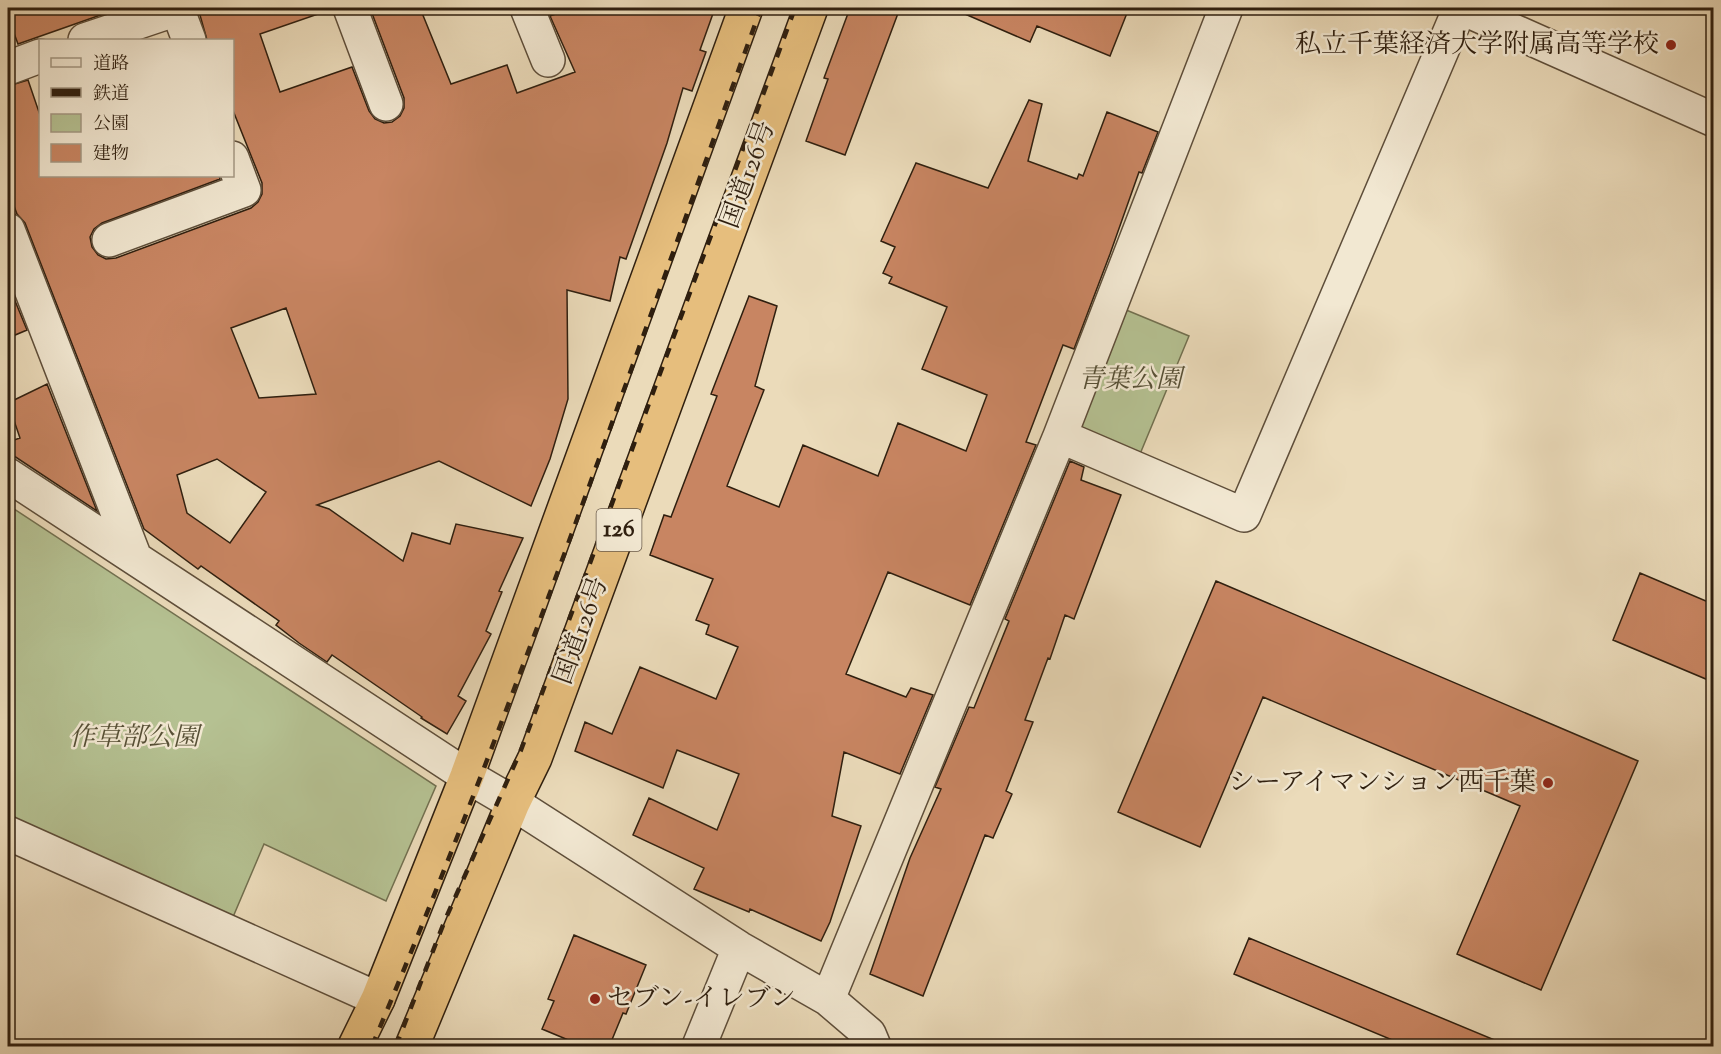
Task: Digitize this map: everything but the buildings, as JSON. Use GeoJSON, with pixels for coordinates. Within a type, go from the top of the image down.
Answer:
{"type":"FeatureCollection","features":[{"type":"Feature","properties":{"kind":"highway","name":"126"},"geometry":{"type":"LineString","coordinates":[[355,1047],[378,999],[467,776],[746,8]]}},
{"type":"Feature","properties":{"kind":"highway","name":"国道126号"},"geometry":{"type":"LineString","coordinates":[[412,1047],[513,803],[535,758],[811,8]]}},
{"type":"Feature","properties":{"kind":"street"},"geometry":{"type":"LineString","coordinates":[[89,39],[178,8],[189,39]]}},
{"type":"Feature","properties":{"kind":"street"},"geometry":{"type":"LineString","coordinates":[[350,8],[386,104]]}},
{"type":"Feature","properties":{"kind":"street"},"geometry":{"type":"LineString","coordinates":[[527,8],[548,60]]}},
{"type":"Feature","properties":{"kind":"street"},"geometry":{"type":"LineString","coordinates":[[828,999],[1060,436],[1226,8]]}},
{"type":"Feature","properties":{"kind":"street"},"geometry":{"type":"LineString","coordinates":[[1060,436],[1244,515],[1477,11],[1713,120]]}},
{"type":"Feature","properties":{"kind":"street"},"geometry":{"type":"LineString","coordinates":[[8,68],[39,56]]}},
{"type":"Feature","properties":{"kind":"street"},"geometry":{"type":"LineString","coordinates":[[109,240],[244,189],[234,163]]}},
{"type":"Feature","properties":{"kind":"street"},"geometry":{"type":"LineString","coordinates":[[8,230],[135,558]]}},
{"type":"Feature","properties":{"kind":"street"},"geometry":{"type":"LineString","coordinates":[[8,475],[467,776],[739,948],[828,999],[869,1034],[874,1047]]}},
{"type":"Feature","properties":{"kind":"street"},"geometry":{"type":"LineString","coordinates":[[8,833],[378,999]]}},
{"type":"Feature","properties":{"kind":"street"},"geometry":{"type":"LineString","coordinates":[[699,1047],[739,948]]}},
{"type":"Feature","properties":{"kind":"green space","name":"青葉公園"},"geometry":{"type":"Polygon","coordinates":[[[1119,307],[1189,336],[1140,454],[1070,425],[1119,307]]]}},
{"type":"Feature","properties":{"kind":"green space","name":"作草部公園"},"geometry":{"type":"Polygon","coordinates":[[[8,505],[436,786],[386,901],[264,844],[233,917],[8,821],[8,505]]]}},
{"type":"Feature","properties":{"kind":"railway"},"geometry":{"type":"LineString","coordinates":[[372,1046],[425,918],[525,660],[761,8]]}},
{"type":"Feature","properties":{"kind":"railway"},"geometry":{"type":"LineString","coordinates":[[396,1046],[445,920],[521,750],[795,8]]}},
{"type":"Feature","properties":{"kind":"place","name":"私立千葉経済大学附属高等学校"},"geometry":{"type":"Point","coordinates":[1671,45]}},
{"type":"Feature","properties":{"kind":"place","name":"シーアイマンション西千葉"},"geometry":{"type":"Point","coordinates":[1548,783]}},
{"type":"Feature","properties":{"kind":"place","name":"セブン-イレブン"},"geometry":{"type":"Point","coordinates":[595,999]}}]}
